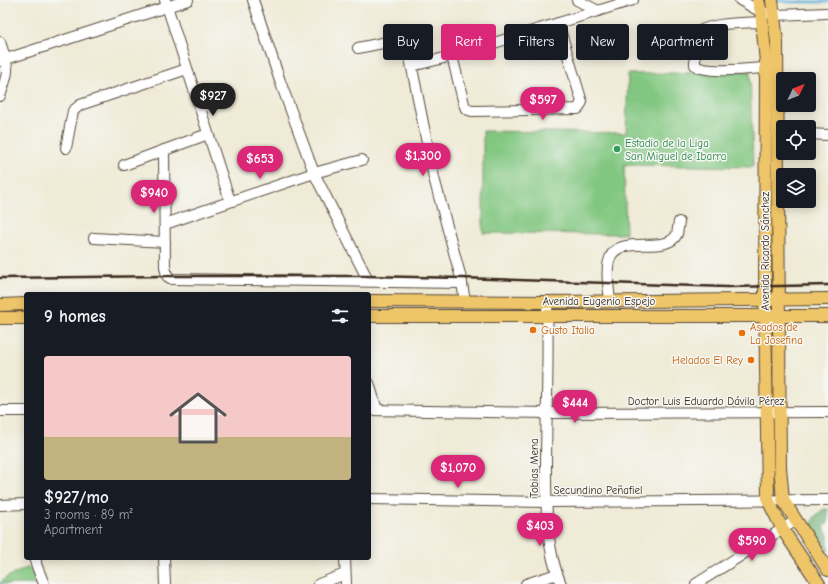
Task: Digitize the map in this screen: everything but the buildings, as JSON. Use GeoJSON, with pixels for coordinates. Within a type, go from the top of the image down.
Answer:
{"type":"FeatureCollection","features":[{"type":"Feature","properties":{"kind":"main road","name":"Avenida Ricardo Sánchez"},"geometry":{"type":"LineString","coordinates":[[772,0],[775,15],[777,42],[780,120]]}},
{"type":"Feature","properties":{"kind":"main road","name":"Avenida Ricardo Sánchez"},"geometry":{"type":"LineString","coordinates":[[760,11],[766,68],[765,317],[768,500],[783,530],[819,584]]}},
{"type":"Feature","properties":{"kind":"main road","name":"Avenida Ricardo Sánchez"},"geometry":{"type":"LineString","coordinates":[[781,160],[780,467],[783,500],[795,521],[828,570]]}},
{"type":"Feature","properties":{"kind":"main road","name":"Avenida Eugenio Espejo"},"geometry":{"type":"LineString","coordinates":[[371,301],[547,302],[828,299]]}},
{"type":"Feature","properties":{"kind":"main road"},"geometry":{"type":"LineString","coordinates":[[0,304],[24,304]]}},
{"type":"Feature","properties":{"kind":"main road","name":"Avenida Eugenio Espejo"},"geometry":{"type":"LineString","coordinates":[[371,316],[828,316]]}},
{"type":"Feature","properties":{"kind":"main road"},"geometry":{"type":"LineString","coordinates":[[0,318],[24,318]]}},
{"type":"Feature","properties":{"kind":"street"},"geometry":{"type":"LineString","coordinates":[[3,60],[166,3],[188,0]]}},
{"type":"Feature","properties":{"kind":"street"},"geometry":{"type":"LineString","coordinates":[[253,0],[280,81],[314,173],[368,280]]}},
{"type":"Feature","properties":{"kind":"street"},"geometry":{"type":"LineString","coordinates":[[577,0],[598,11]]}},
{"type":"Feature","properties":{"kind":"street"},"geometry":{"type":"LineString","coordinates":[[496,42],[633,0]]}},
{"type":"Feature","properties":{"kind":"street"},"geometry":{"type":"LineString","coordinates":[[740,0],[760,11],[775,15],[828,14]]}},
{"type":"Feature","properties":{"kind":"street"},"geometry":{"type":"LineString","coordinates":[[166,3],[230,201]]}},
{"type":"Feature","properties":{"kind":"street"},"geometry":{"type":"LineString","coordinates":[[760,11],[730,24],[699,31],[696,35],[695,65],[698,68],[710,69],[766,68]]}},
{"type":"Feature","properties":{"kind":"street"},"geometry":{"type":"LineString","coordinates":[[453,60],[466,109],[472,111],[578,109],[582,102],[558,23]]}},
{"type":"Feature","properties":{"kind":"street"},"geometry":{"type":"LineString","coordinates":[[358,48],[402,39],[407,43],[410,49],[434,178],[462,283],[465,301]]}},
{"type":"Feature","properties":{"kind":"street"},"geometry":{"type":"LineString","coordinates":[[0,42],[3,60],[8,74],[0,96]]}},
{"type":"Feature","properties":{"kind":"street"},"geometry":{"type":"LineString","coordinates":[[412,66],[441,59]]}},
{"type":"Feature","properties":{"kind":"street"},"geometry":{"type":"LineString","coordinates":[[66,148],[73,111],[80,105],[187,69]]}},
{"type":"Feature","properties":{"kind":"street"},"geometry":{"type":"LineString","coordinates":[[124,165],[208,134]]}},
{"type":"Feature","properties":{"kind":"street"},"geometry":{"type":"LineString","coordinates":[[816,134],[828,135]]}},
{"type":"Feature","properties":{"kind":"street"},"geometry":{"type":"LineString","coordinates":[[164,150],[166,224],[165,267],[167,276],[172,279],[368,280],[462,283]]}},
{"type":"Feature","properties":{"kind":"street"},"geometry":{"type":"LineString","coordinates":[[166,224],[314,173],[362,160]]}},
{"type":"Feature","properties":{"kind":"street"},"geometry":{"type":"LineString","coordinates":[[610,301],[608,272],[609,258],[613,252],[619,248],[629,246],[660,244],[667,242],[676,235],[679,222]]}},
{"type":"Feature","properties":{"kind":"street"},"geometry":{"type":"LineString","coordinates":[[94,238],[165,242]]}},
{"type":"Feature","properties":{"kind":"street","name":"Tobias Mena"},"geometry":{"type":"LineString","coordinates":[[547,302],[546,502],[551,547],[557,574],[561,584]]}},
{"type":"Feature","properties":{"kind":"street"},"geometry":{"type":"LineString","coordinates":[[371,396],[373,410]]}},
{"type":"Feature","properties":{"kind":"street","name":"Doctor Luis Eduardo Dávila Pérez"},"geometry":{"type":"LineString","coordinates":[[373,410],[546,413],[828,412]]}},
{"type":"Feature","properties":{"kind":"street"},"geometry":{"type":"LineString","coordinates":[[0,411],[24,411]]}},
{"type":"Feature","properties":{"kind":"street","name":"Secundino Peñafiel"},"geometry":{"type":"LineString","coordinates":[[371,499],[546,502],[828,500]]}},
{"type":"Feature","properties":{"kind":"street"},"geometry":{"type":"LineString","coordinates":[[0,505],[24,504]]}},
{"type":"Feature","properties":{"kind":"street"},"geometry":{"type":"LineString","coordinates":[[696,584],[795,521]]}},
{"type":"Feature","properties":{"kind":"street"},"geometry":{"type":"LineString","coordinates":[[36,560],[36,564],[44,584]]}},
{"type":"Feature","properties":{"kind":"street"},"geometry":{"type":"LineString","coordinates":[[164,560],[165,584]]}},
{"type":"Feature","properties":{"kind":"street"},"geometry":{"type":"LineString","coordinates":[[319,584],[346,579],[345,560]]}},
{"type":"Feature","properties":{"kind":"street"},"geometry":{"type":"LineString","coordinates":[[526,584],[557,574]]}},
{"type":"Feature","properties":{"kind":"green space","name":"Estadio de la Liga San Miguel de Ibarra"},"geometry":{"type":"Polygon","coordinates":[[[750,71],[753,167],[624,165],[626,234],[483,233],[483,131],[626,133],[628,74],[750,71]]]}},
{"type":"Feature","properties":{"kind":"green space"},"geometry":{"type":"Polygon","coordinates":[[[824,509],[828,509],[828,523],[823,527],[828,535],[828,552],[811,527],[815,516],[824,509]]]}},
{"type":"Feature","properties":{"kind":"green space"},"geometry":{"type":"Polygon","coordinates":[[[29,567],[38,584],[0,584],[5,578],[29,567]]]}},
{"type":"Feature","properties":{"kind":"waterway"},"geometry":{"type":"LineString","coordinates":[[777,0],[788,2],[828,2]]}},
{"type":"Feature","properties":{"kind":"railway"},"geometry":{"type":"LineString","coordinates":[[0,278],[366,276],[727,287],[828,285]]}},
{"type":"Feature","properties":{"kind":"place","name":"Estadio de la Liga San Miguel de Ibarra"},"geometry":{"type":"Point","coordinates":[617,149]}},
{"type":"Feature","properties":{"kind":"place","name":"Gusto Italia"},"geometry":{"type":"Point","coordinates":[533,330]}},
{"type":"Feature","properties":{"kind":"place","name":"Asados de La Josefina"},"geometry":{"type":"Point","coordinates":[742,333]}},
{"type":"Feature","properties":{"kind":"place","name":"Helados El Rey"},"geometry":{"type":"Point","coordinates":[751,360]}}]}
